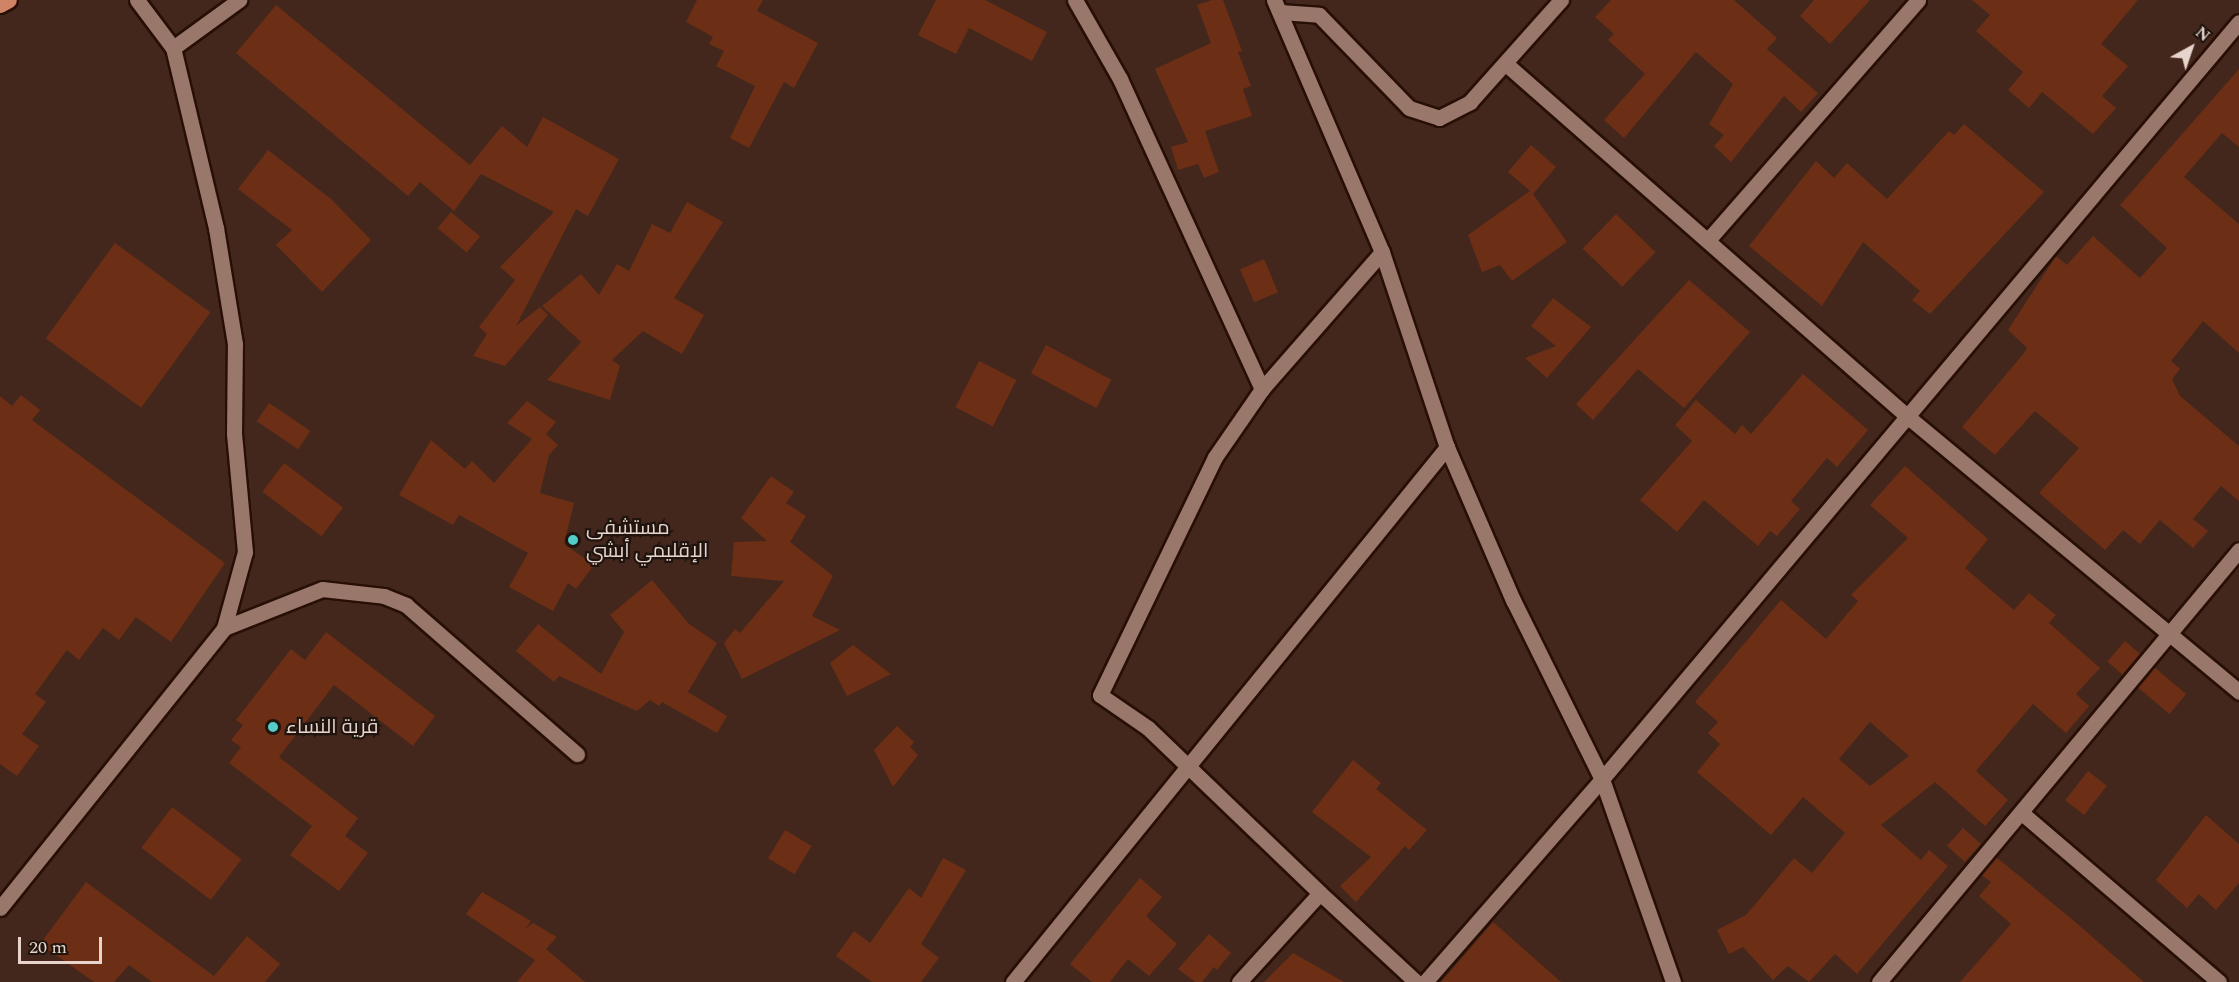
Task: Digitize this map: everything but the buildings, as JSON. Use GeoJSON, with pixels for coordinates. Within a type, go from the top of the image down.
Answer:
{"type":"FeatureCollection","features":[{"type":"Feature","properties":{"kind":"main road"},"geometry":{"type":"LineString","coordinates":[[0,5],[9,0]]}},
{"type":"Feature","properties":{"kind":"street"},"geometry":{"type":"LineString","coordinates":[[0,908],[224,628],[245,552],[234,434],[235,344],[216,228],[173,48],[137,0]]}},
{"type":"Feature","properties":{"kind":"street"},"geometry":{"type":"LineString","coordinates":[[173,48],[239,0]]}},
{"type":"Feature","properties":{"kind":"street"},"geometry":{"type":"LineString","coordinates":[[1075,0],[1120,79],[1262,389]]}},
{"type":"Feature","properties":{"kind":"street"},"geometry":{"type":"LineString","coordinates":[[1277,6],[1319,15],[1409,108],[1439,118],[1470,102],[1561,0]]}},
{"type":"Feature","properties":{"kind":"street"},"geometry":{"type":"LineString","coordinates":[[1708,240],[1918,0]]}},
{"type":"Feature","properties":{"kind":"street"},"geometry":{"type":"LineString","coordinates":[[1277,6],[1382,252],[1447,447],[1514,600],[1602,779],[1673,982]]}},
{"type":"Feature","properties":{"kind":"street"},"geometry":{"type":"LineString","coordinates":[[1425,982],[1602,779],[2239,22]]}},
{"type":"Feature","properties":{"kind":"street"},"geometry":{"type":"LineString","coordinates":[[1506,64],[1907,416],[2170,632],[2239,692]]}},
{"type":"Feature","properties":{"kind":"street"},"geometry":{"type":"LineString","coordinates":[[1382,252],[1262,389],[1200,481],[1100,695],[1187,764],[1416,982]]}},
{"type":"Feature","properties":{"kind":"street"},"geometry":{"type":"LineString","coordinates":[[1013,982],[1187,764],[1447,447]]}},
{"type":"Feature","properties":{"kind":"street"},"geometry":{"type":"LineString","coordinates":[[1879,982],[2023,814],[2239,550]]}},
{"type":"Feature","properties":{"kind":"street"},"geometry":{"type":"LineString","coordinates":[[224,628],[322,589],[384,596],[406,605],[577,754]]}},
{"type":"Feature","properties":{"kind":"street"},"geometry":{"type":"LineString","coordinates":[[2023,814],[2219,982]]}},
{"type":"Feature","properties":{"kind":"street"},"geometry":{"type":"LineString","coordinates":[[1239,982],[1320,893]]}},
{"type":"Feature","properties":{"kind":"place","name":"مستشفى الإقليمي أبشي"},"geometry":{"type":"Point","coordinates":[573,540]}},
{"type":"Feature","properties":{"kind":"place","name":"قرية النساء"},"geometry":{"type":"Point","coordinates":[273,727]}}]}
